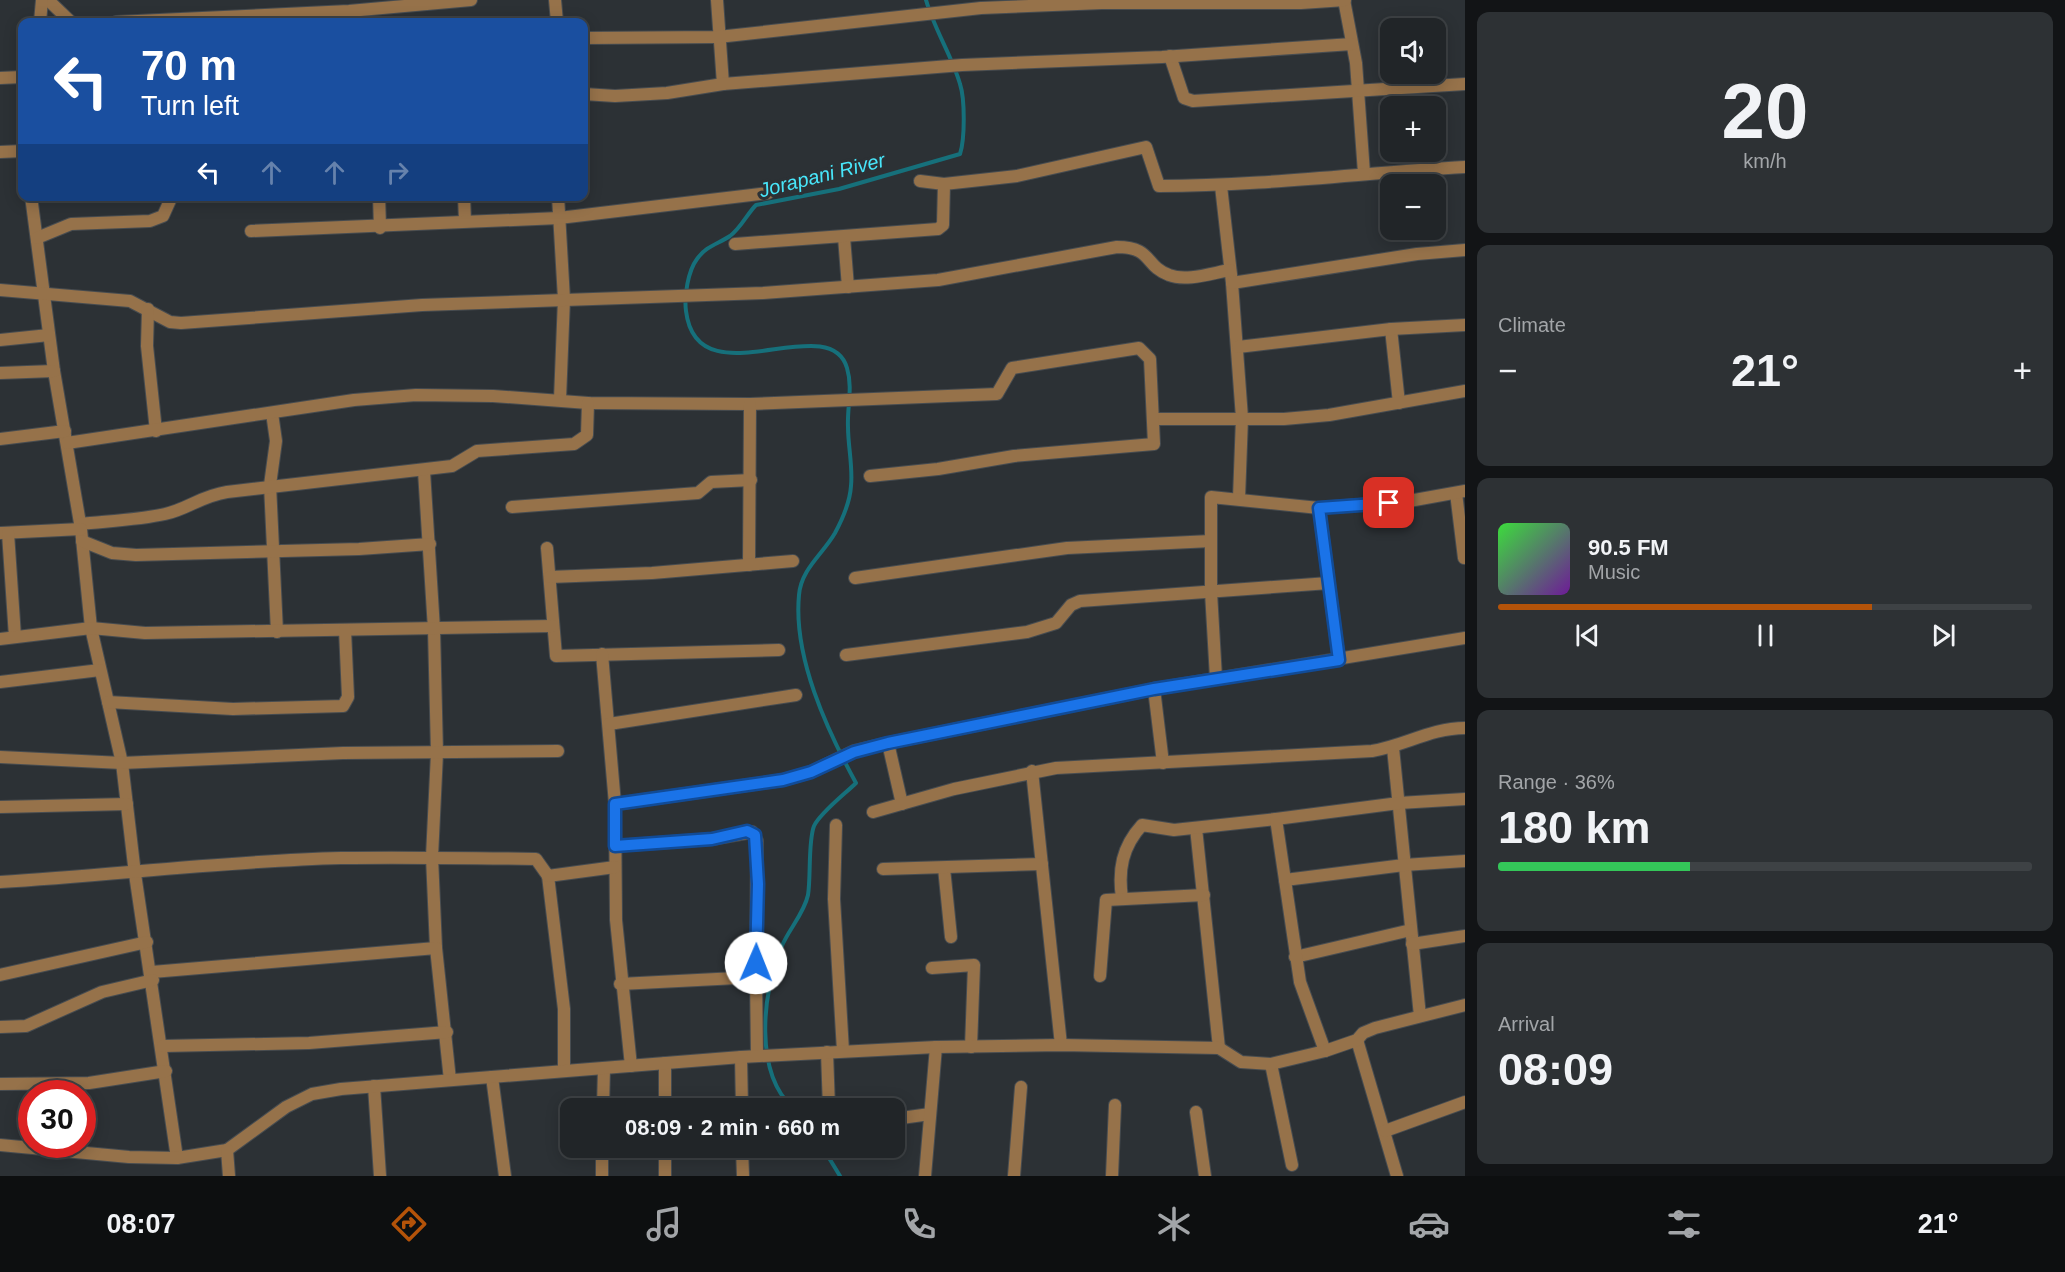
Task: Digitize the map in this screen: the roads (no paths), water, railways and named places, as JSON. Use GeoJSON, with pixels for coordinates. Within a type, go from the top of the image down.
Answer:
{"type":"FeatureCollection","features":[{"type":"Feature","properties":{"kind":"street"},"geometry":{"type":"LineString","coordinates":[[40,18],[42,0]]}},
{"type":"Feature","properties":{"kind":"street"},"geometry":{"type":"LineString","coordinates":[[48,0],[67,18]]}},
{"type":"Feature","properties":{"kind":"street"},"geometry":{"type":"LineString","coordinates":[[174,18],[471,0]]}},
{"type":"Feature","properties":{"kind":"street"},"geometry":{"type":"LineString","coordinates":[[555,0],[557,18]]}},
{"type":"Feature","properties":{"kind":"street"},"geometry":{"type":"LineString","coordinates":[[717,0],[723,84]]}},
{"type":"Feature","properties":{"kind":"street"},"geometry":{"type":"LineString","coordinates":[[588,38],[718,37],[960,10],[1102,3],[1301,3],[1344,0],[1358,91],[1364,173]]}},
{"type":"Feature","properties":{"kind":"street"},"geometry":{"type":"LineString","coordinates":[[588,94],[615,96],[667,93],[723,84],[962,65],[1170,56],[1352,44]]}},
{"type":"Feature","properties":{"kind":"street"},"geometry":{"type":"LineString","coordinates":[[1170,56],[1184,98],[1188,101],[1465,84]]}},
{"type":"Feature","properties":{"kind":"street"},"geometry":{"type":"LineString","coordinates":[[0,78],[18,77]]}},
{"type":"Feature","properties":{"kind":"street"},"geometry":{"type":"LineString","coordinates":[[920,181],[944,184],[1017,176],[1146,147],[1159,186],[1221,186],[1364,173],[1465,167]]}},
{"type":"Feature","properties":{"kind":"street"},"geometry":{"type":"LineString","coordinates":[[0,152],[18,151]]}},
{"type":"Feature","properties":{"kind":"street"},"geometry":{"type":"LineString","coordinates":[[735,244],[938,229],[943,225],[945,219],[944,184]]}},
{"type":"Feature","properties":{"kind":"street"},"geometry":{"type":"LineString","coordinates":[[1221,186],[1238,346],[1242,418],[1239,498]]}},
{"type":"Feature","properties":{"kind":"street"},"geometry":{"type":"LineString","coordinates":[[251,231],[380,228],[465,221],[559,218],[768,193]]}},
{"type":"Feature","properties":{"kind":"street"},"geometry":{"type":"LineString","coordinates":[[32,201],[54,371],[81,531],[90,628],[122,762],[135,873],[163,1046],[177,1158]]}},
{"type":"Feature","properties":{"kind":"street"},"geometry":{"type":"LineString","coordinates":[[37,238],[71,224],[150,221],[163,216],[170,201]]}},
{"type":"Feature","properties":{"kind":"street"},"geometry":{"type":"LineString","coordinates":[[379,201],[380,228]]}},
{"type":"Feature","properties":{"kind":"street"},"geometry":{"type":"LineString","coordinates":[[464,201],[465,221]]}},
{"type":"Feature","properties":{"kind":"street"},"geometry":{"type":"LineString","coordinates":[[558,201],[564,299],[560,399]]}},
{"type":"Feature","properties":{"kind":"street"},"geometry":{"type":"LineString","coordinates":[[844,237],[848,287]]}},
{"type":"Feature","properties":{"kind":"street"},"geometry":{"type":"LineString","coordinates":[[0,290],[43,296],[130,301],[170,322],[188,323],[434,304],[709,295],[938,280],[1117,247],[1133,247],[1143,252],[1161,271],[1170,276],[1182,278],[1230,270]]}},
{"type":"Feature","properties":{"kind":"street"},"geometry":{"type":"LineString","coordinates":[[1232,283],[1465,250]]}},
{"type":"Feature","properties":{"kind":"street"},"geometry":{"type":"LineString","coordinates":[[148,309],[148,370],[156,431]]}},
{"type":"Feature","properties":{"kind":"street"},"geometry":{"type":"LineString","coordinates":[[1238,346],[1391,329],[1465,325]]}},
{"type":"Feature","properties":{"kind":"street"},"geometry":{"type":"LineString","coordinates":[[1391,329],[1399,403]]}},
{"type":"Feature","properties":{"kind":"street"},"geometry":{"type":"LineString","coordinates":[[0,340],[49,335]]}},
{"type":"Feature","properties":{"kind":"street"},"geometry":{"type":"LineString","coordinates":[[0,439],[156,431],[354,400],[416,395],[560,399],[588,403],[750,404],[997,394],[1012,368],[1139,348],[1150,359],[1154,444],[1014,456],[938,469],[870,476]]}},
{"type":"Feature","properties":{"kind":"street"},"geometry":{"type":"LineString","coordinates":[[0,373],[54,371]]}},
{"type":"Feature","properties":{"kind":"street"},"geometry":{"type":"LineString","coordinates":[[1153,419],[1284,419],[1329,415],[1465,391]]}},
{"type":"Feature","properties":{"kind":"street"},"geometry":{"type":"LineString","coordinates":[[15,637],[4,533],[81,531],[181,510],[210,495],[270,485],[424,471],[452,466],[477,451],[574,444],[583,441],[589,428],[588,403]]}},
{"type":"Feature","properties":{"kind":"street"},"geometry":{"type":"LineString","coordinates":[[749,565],[750,404]]}},
{"type":"Feature","properties":{"kind":"street"},"geometry":{"type":"LineString","coordinates":[[272,413],[275,455],[270,485],[277,632]]}},
{"type":"Feature","properties":{"kind":"street"},"geometry":{"type":"LineString","coordinates":[[424,471],[434,629],[437,753],[432,857],[436,948],[447,1032],[450,1080]]}},
{"type":"Feature","properties":{"kind":"street"},"geometry":{"type":"LineString","coordinates":[[512,507],[698,494],[711,482],[751,480]]}},
{"type":"Feature","properties":{"kind":"street"},"geometry":{"type":"LineString","coordinates":[[1216,678],[1211,592],[1211,497],[1239,498],[1319,508],[1409,501],[1461,492],[1464,558]]}},
{"type":"Feature","properties":{"kind":"street"},"geometry":{"type":"LineString","coordinates":[[1319,508],[1339,660]]}},
{"type":"Feature","properties":{"kind":"street"},"geometry":{"type":"LineString","coordinates":[[81,531],[122,555],[430,544]]}},
{"type":"Feature","properties":{"kind":"street"},"geometry":{"type":"LineString","coordinates":[[855,578],[1067,548],[1210,541]]}},
{"type":"Feature","properties":{"kind":"street"},"geometry":{"type":"LineString","coordinates":[[547,548],[556,656],[779,650]]}},
{"type":"Feature","properties":{"kind":"street"},"geometry":{"type":"LineString","coordinates":[[550,577],[652,573],[793,561]]}},
{"type":"Feature","properties":{"kind":"street"},"geometry":{"type":"LineString","coordinates":[[846,655],[1045,628],[1056,623],[1071,605],[1080,601],[1329,583]]}},
{"type":"Feature","properties":{"kind":"street"},"geometry":{"type":"LineString","coordinates":[[0,639],[90,628],[138,633],[553,626]]}},
{"type":"Feature","properties":{"kind":"street"},"geometry":{"type":"LineString","coordinates":[[108,702],[233,709],[343,706],[348,697],[345,630]]}},
{"type":"Feature","properties":{"kind":"street"},"geometry":{"type":"LineString","coordinates":[[615,804],[783,780],[854,752],[888,743],[1154,689],[1465,638]]}},
{"type":"Feature","properties":{"kind":"street"},"geometry":{"type":"LineString","coordinates":[[602,654],[615,804],[620,984],[631,1066]]}},
{"type":"Feature","properties":{"kind":"street"},"geometry":{"type":"LineString","coordinates":[[0,682],[100,670]]}},
{"type":"Feature","properties":{"kind":"street"},"geometry":{"type":"LineString","coordinates":[[1154,689],[1163,763]]}},
{"type":"Feature","properties":{"kind":"street"},"geometry":{"type":"LineString","coordinates":[[609,724],[796,696]]}},
{"type":"Feature","properties":{"kind":"street"},"geometry":{"type":"LineString","coordinates":[[873,812],[1032,771],[1372,752],[1393,748],[1427,733],[1465,728]]}},
{"type":"Feature","properties":{"kind":"street"},"geometry":{"type":"LineString","coordinates":[[888,743],[902,804]]}},
{"type":"Feature","properties":{"kind":"street"},"geometry":{"type":"LineString","coordinates":[[1393,748],[1420,1016]]}},
{"type":"Feature","properties":{"kind":"street"},"geometry":{"type":"LineString","coordinates":[[0,757],[122,762],[343,753],[558,751]]}},
{"type":"Feature","properties":{"kind":"street"},"geometry":{"type":"LineString","coordinates":[[1032,771],[1061,1045]]}},
{"type":"Feature","properties":{"kind":"street"},"geometry":{"type":"LineString","coordinates":[[1122,898],[1119,867],[1123,855],[1142,825],[1174,830],[1399,802],[1465,799]]}},
{"type":"Feature","properties":{"kind":"street"},"geometry":{"type":"LineString","coordinates":[[0,807],[127,804]]}},
{"type":"Feature","properties":{"kind":"street"},"geometry":{"type":"LineString","coordinates":[[1276,819],[1295,957],[1308,1007],[1325,1051]]}},
{"type":"Feature","properties":{"kind":"street"},"geometry":{"type":"LineString","coordinates":[[836,825],[834,899],[843,1051]]}},
{"type":"Feature","properties":{"kind":"street"},"geometry":{"type":"LineString","coordinates":[[1196,828],[1219,1048]]}},
{"type":"Feature","properties":{"kind":"street"},"geometry":{"type":"LineString","coordinates":[[615,846],[712,839],[752,832],[757,841],[756,978],[760,1056]]}},
{"type":"Feature","properties":{"kind":"street"},"geometry":{"type":"LineString","coordinates":[[0,882],[256,863],[432,857],[536,859],[548,876],[564,1009],[564,1071]]}},
{"type":"Feature","properties":{"kind":"street"},"geometry":{"type":"LineString","coordinates":[[1285,880],[1404,865],[1465,861]]}},
{"type":"Feature","properties":{"kind":"street"},"geometry":{"type":"LineString","coordinates":[[883,869],[1042,864]]}},
{"type":"Feature","properties":{"kind":"street"},"geometry":{"type":"LineString","coordinates":[[548,876],[615,867]]}},
{"type":"Feature","properties":{"kind":"street"},"geometry":{"type":"LineString","coordinates":[[944,868],[951,938]]}},
{"type":"Feature","properties":{"kind":"street"},"geometry":{"type":"LineString","coordinates":[[1100,976],[1106,900],[1204,895]]}},
{"type":"Feature","properties":{"kind":"street"},"geometry":{"type":"LineString","coordinates":[[1295,957],[1411,930]]}},
{"type":"Feature","properties":{"kind":"street"},"geometry":{"type":"LineString","coordinates":[[1412,944],[1465,936]]}},
{"type":"Feature","properties":{"kind":"street"},"geometry":{"type":"LineString","coordinates":[[0,975],[147,942]]}},
{"type":"Feature","properties":{"kind":"street"},"geometry":{"type":"LineString","coordinates":[[0,1027],[26,1026],[102,992],[152,976],[436,948]]}},
{"type":"Feature","properties":{"kind":"street"},"geometry":{"type":"LineString","coordinates":[[932,968],[974,965],[971,1047]]}},
{"type":"Feature","properties":{"kind":"street"},"geometry":{"type":"LineString","coordinates":[[620,984],[756,978]]}},
{"type":"Feature","properties":{"kind":"street"},"geometry":{"type":"LineString","coordinates":[[0,1145],[129,1157],[177,1158],[227,1150],[286,1107],[312,1094],[374,1086],[741,1057],[936,1047],[1061,1045],[1219,1048],[1241,1062],[1271,1064],[1325,1051],[1357,1040],[1369,1029],[1465,1005]]}},
{"type":"Feature","properties":{"kind":"street"},"geometry":{"type":"LineString","coordinates":[[163,1046],[309,1043],[447,1032]]}},
{"type":"Feature","properties":{"kind":"street"},"geometry":{"type":"LineString","coordinates":[[1357,1040],[1397,1176]]}},
{"type":"Feature","properties":{"kind":"street"},"geometry":{"type":"LineString","coordinates":[[925,1176],[936,1047]]}},
{"type":"Feature","properties":{"kind":"street"},"geometry":{"type":"LineString","coordinates":[[827,1052],[829,1098]]}},
{"type":"Feature","properties":{"kind":"street"},"geometry":{"type":"LineString","coordinates":[[741,1057],[742,1098]]}},
{"type":"Feature","properties":{"kind":"street"},"geometry":{"type":"LineString","coordinates":[[665,1063],[665,1098]]}},
{"type":"Feature","properties":{"kind":"street"},"geometry":{"type":"LineString","coordinates":[[1271,1064],[1292,1165]]}},
{"type":"Feature","properties":{"kind":"street"},"geometry":{"type":"LineString","coordinates":[[603,1098],[604,1068]]}},
{"type":"Feature","properties":{"kind":"street"},"geometry":{"type":"LineString","coordinates":[[0,1084],[89,1083],[166,1071]]}},
{"type":"Feature","properties":{"kind":"street"},"geometry":{"type":"LineString","coordinates":[[492,1077],[505,1176]]}},
{"type":"Feature","properties":{"kind":"street"},"geometry":{"type":"LineString","coordinates":[[374,1086],[380,1176]]}},
{"type":"Feature","properties":{"kind":"street"},"geometry":{"type":"LineString","coordinates":[[1014,1176],[1021,1087]]}},
{"type":"Feature","properties":{"kind":"street"},"geometry":{"type":"LineString","coordinates":[[1385,1131],[1465,1102]]}},
{"type":"Feature","properties":{"kind":"street"},"geometry":{"type":"LineString","coordinates":[[1112,1176],[1115,1106]]}},
{"type":"Feature","properties":{"kind":"street"},"geometry":{"type":"LineString","coordinates":[[1196,1112],[1205,1176]]}},
{"type":"Feature","properties":{"kind":"street"},"geometry":{"type":"LineString","coordinates":[[905,1117],[930,1114]]}},
{"type":"Feature","properties":{"kind":"street"},"geometry":{"type":"LineString","coordinates":[[227,1150],[229,1176]]}},
{"type":"Feature","properties":{"kind":"street"},"geometry":{"type":"LineString","coordinates":[[602,1158],[602,1176]]}},
{"type":"Feature","properties":{"kind":"street"},"geometry":{"type":"LineString","coordinates":[[665,1158],[665,1176]]}},
{"type":"Feature","properties":{"kind":"street"},"geometry":{"type":"LineString","coordinates":[[742,1158],[742,1176]]}},
{"type":"Feature","properties":{"kind":"waterway","name":"Jorapani River"},"geometry":{"type":"LineString","coordinates":[[785,1098],[772,1075],[767,1054],[765,1032],[769,987],[781,948],[803,909],[808,895],[814,826],[827,809],[856,783],[834,740],[814,692],[801,643],[799,619],[799,595],[804,577],[835,533],[850,492],[849,375],[847,368],[835,352],[816,346],[737,353],[713,350],[695,337],[686,311],[686,291],[691,270],[701,255],[708,248],[734,233],[756,205],[839,189],[960,154],[964,129],[962,91],[926,0]]}},
{"type":"Feature","properties":{"kind":"waterway","name":"Jorapani River"},"geometry":{"type":"LineString","coordinates":[[829,1158],[840,1176]]}}]}
